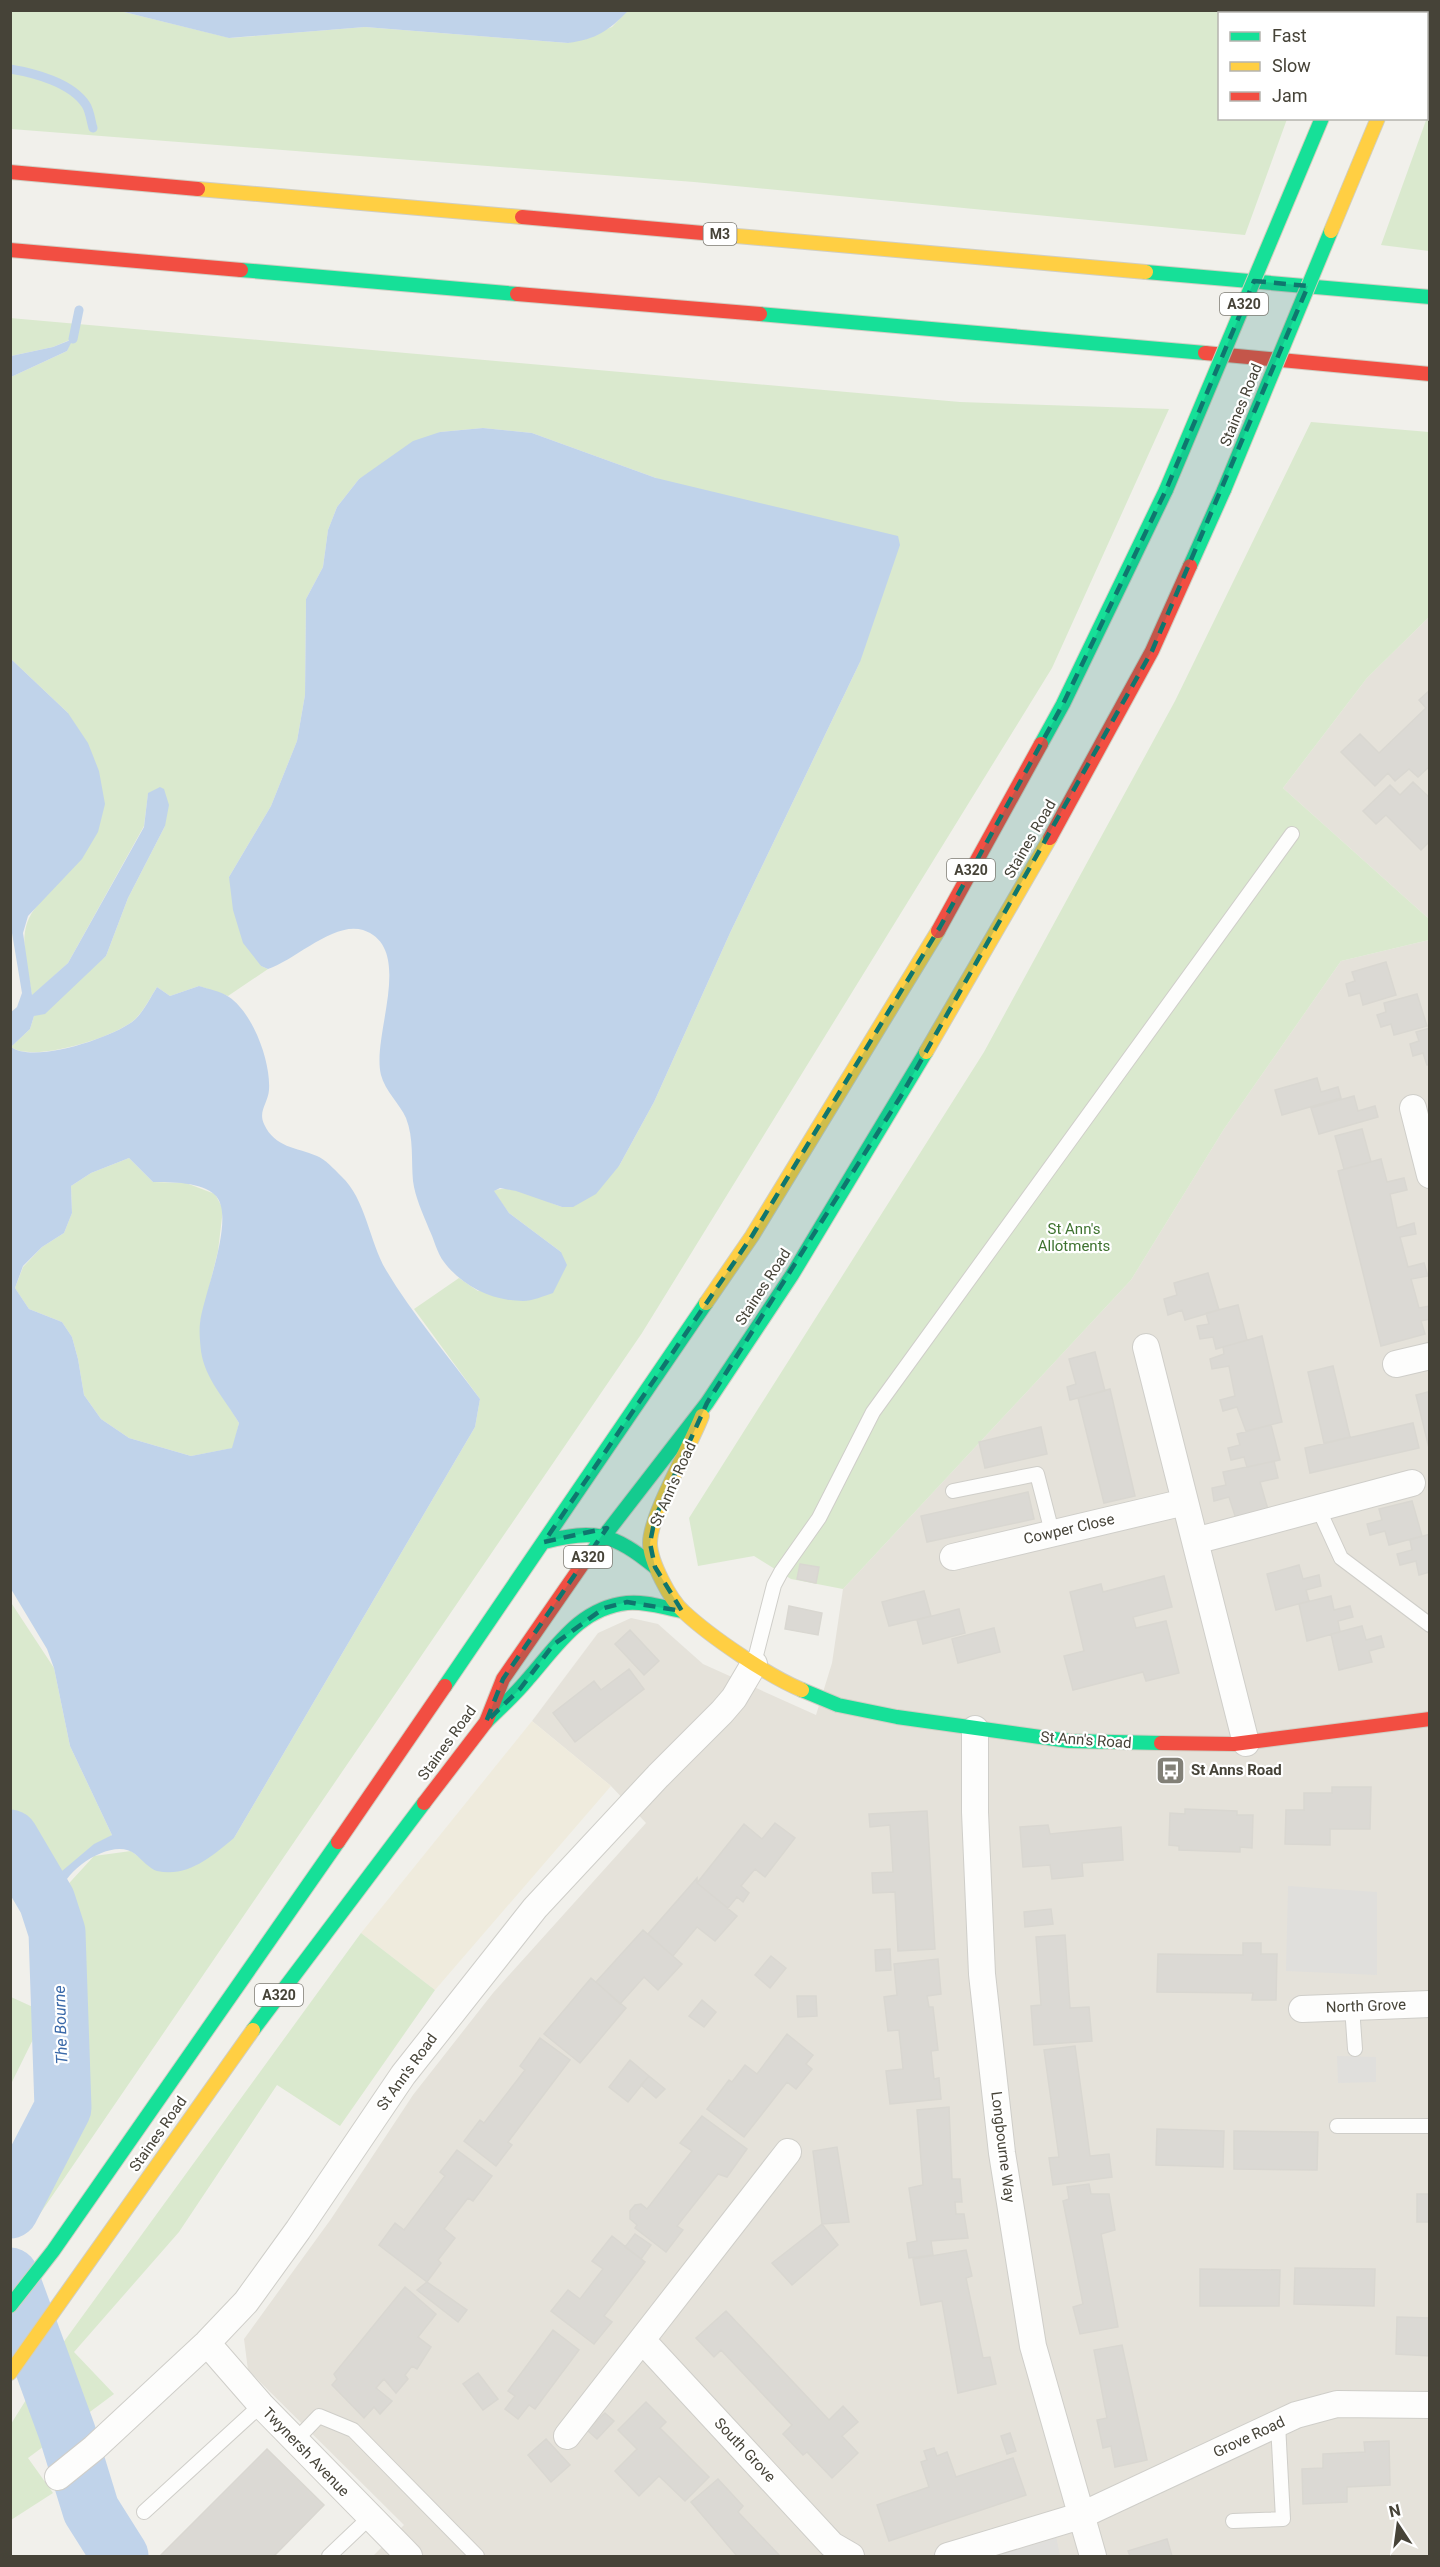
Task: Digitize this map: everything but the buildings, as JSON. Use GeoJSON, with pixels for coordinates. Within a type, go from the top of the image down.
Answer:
{"type":"FeatureCollection","features":[{"type":"Feature","properties":{"kind":"main road","name":"Staines Road"},"geometry":{"type":"LineString","coordinates":[[10,2306],[53,2251],[544,1542],[752,1236],[940,927],[1063,704],[1166,490],[1321,120]]}},
{"type":"Feature","properties":{"kind":"main road","name":"Staines Road"},"geometry":{"type":"LineString","coordinates":[[10,2373],[208,2092],[486,1722],[503,1679],[603,1534],[707,1403],[792,1275],[895,1106],[1061,819],[1152,651],[1224,490],[1377,120]]}},
{"type":"Feature","properties":{"kind":"main road","name":"M3"},"geometry":{"type":"LineString","coordinates":[[10,172],[1430,297]]}},
{"type":"Feature","properties":{"kind":"main road"},"geometry":{"type":"LineString","coordinates":[[10,250],[1338,364],[1430,374]]}},
{"type":"Feature","properties":{"kind":"main road","name":"St Ann's Road"},"geometry":{"type":"LineString","coordinates":[[707,1403],[689,1449],[655,1518],[650,1544],[655,1566],[681,1611],[754,1664],[789,1685],[838,1705],[897,1717],[1069,1742],[1246,1743],[1430,1719]]}},
{"type":"Feature","properties":{"kind":"main road","name":"St Ann's Road"},"geometry":{"type":"LineString","coordinates":[[544,1542],[584,1532],[603,1534],[626,1543],[655,1566]]}},
{"type":"Feature","properties":{"kind":"main road","name":"St Ann's Road"},"geometry":{"type":"LineString","coordinates":[[486,1722],[520,1689],[553,1645],[576,1624],[604,1608],[627,1602],[681,1611]]}},
{"type":"Feature","properties":{"kind":"street"},"geometry":{"type":"LineString","coordinates":[[1413,1108],[1430,1175]]}},
{"type":"Feature","properties":{"kind":"street"},"geometry":{"type":"LineString","coordinates":[[1146,1347],[1246,1743]]}},
{"type":"Feature","properties":{"kind":"street"},"geometry":{"type":"LineString","coordinates":[[1396,1364],[1430,1356]]}},
{"type":"Feature","properties":{"kind":"street"},"geometry":{"type":"LineString","coordinates":[[1195,1541],[1319,1510],[1412,1483]]}},
{"type":"Feature","properties":{"kind":"street","name":"Cowper Close"},"geometry":{"type":"LineString","coordinates":[[953,1557],[1185,1502]]}},
{"type":"Feature","properties":{"kind":"street","name":"St Ann's Road"},"geometry":{"type":"LineString","coordinates":[[58,2476],[94,2448],[207,2343],[246,2301],[298,2230],[403,2075],[535,1908],[658,1776],[722,1712],[734,1698],[754,1664]]}},
{"type":"Feature","properties":{"kind":"street","name":"Longbourne Way"},"geometry":{"type":"LineString","coordinates":[[975,1729],[975,1812],[982,1974],[1002,2153],[1032,2346],[1093,2556]]}},
{"type":"Feature","properties":{"kind":"street","name":"North Grove"},"geometry":{"type":"LineString","coordinates":[[1302,2009],[1430,2004]]}},
{"type":"Feature","properties":{"kind":"street"},"geometry":{"type":"LineString","coordinates":[[567,2436],[788,2152]]}},
{"type":"Feature","properties":{"kind":"street","name":"South Grove"},"geometry":{"type":"LineString","coordinates":[[642,2340],[832,2545],[851,2556]]}},
{"type":"Feature","properties":{"kind":"street","name":"Twynersh Avenue"},"geometry":{"type":"LineString","coordinates":[[207,2343],[261,2404],[369,2518],[409,2556]]}},
{"type":"Feature","properties":{"kind":"street","name":"Grove Road"},"geometry":{"type":"LineString","coordinates":[[1080,2516],[1296,2415],[1336,2404],[1430,2405]]}},
{"type":"Feature","properties":{"kind":"street"},"geometry":{"type":"LineString","coordinates":[[948,2556],[1080,2516]]}},
{"type":"Feature","properties":{"kind":"lane"},"geometry":{"type":"LineString","coordinates":[[754,1664],[778,1578],[819,1518],[873,1412],[1293,834]]}},
{"type":"Feature","properties":{"kind":"lane"},"geometry":{"type":"LineString","coordinates":[[953,1491],[1037,1474],[1052,1532]]}},
{"type":"Feature","properties":{"kind":"lane"},"geometry":{"type":"LineString","coordinates":[[1319,1510],[1341,1557],[1430,1625]]}},
{"type":"Feature","properties":{"kind":"lane"},"geometry":{"type":"LineString","coordinates":[[1352,2007],[1355,2049]]}},
{"type":"Feature","properties":{"kind":"lane"},"geometry":{"type":"LineString","coordinates":[[1337,2126],[1430,2126]]}},
{"type":"Feature","properties":{"kind":"lane"},"geometry":{"type":"LineString","coordinates":[[144,2512],[261,2404]]}},
{"type":"Feature","properties":{"kind":"lane"},"geometry":{"type":"LineString","coordinates":[[296,2441],[319,2416],[353,2430],[477,2556]]}},
{"type":"Feature","properties":{"kind":"lane"},"geometry":{"type":"LineString","coordinates":[[1233,2521],[1283,2519],[1278,2424]]}},
{"type":"Feature","properties":{"kind":"lane"},"geometry":{"type":"LineString","coordinates":[[329,2556],[369,2518]]}},
{"type":"Feature","properties":{"kind":"highlighted area"},"geometry":{"type":"Polygon","coordinates":[[[1254,281],[1308,286],[1152,651],[901,1096],[707,1403],[655,1518],[650,1543],[655,1567],[682,1611],[627,1602],[604,1608],[553,1645],[520,1689],[486,1722],[503,1679],[607,1528],[544,1542],[752,1236],[940,927],[1063,704],[1166,490],[1254,281]]]}},
{"type":"Feature","properties":{"kind":"shaded area"},"geometry":{"type":"Polygon","coordinates":[[[1429,617],[1429,919],[1283,788],[1367,678],[1429,617]]]}},
{"type":"Feature","properties":{"kind":"shaded area"},"geometry":{"type":"Polygon","coordinates":[[[1429,940],[1429,2556],[373,2556],[404,2525],[248,2370],[244,2339],[331,2219],[413,2095],[493,1993],[646,1823],[611,1786],[532,1721],[598,1633],[631,1618],[658,1624],[703,1664],[816,1715],[832,1663],[843,1589],[1131,1280],[1224,1129],[1341,961],[1429,940]]]}},
{"type":"Feature","properties":{"kind":"shaded area"},"geometry":{"type":"Polygon","coordinates":[[[532,1721],[611,1786],[435,1990],[361,1933],[532,1721]]]}},
{"type":"Feature","properties":{"kind":"shaded area"},"geometry":{"type":"Polygon","coordinates":[[[1288,1886],[1377,1892],[1377,1975],[1286,1971],[1288,1886]]]}},
{"type":"Feature","properties":{"kind":"shaded area"},"geometry":{"type":"Polygon","coordinates":[[[1337,2056],[1376,2057],[1376,2082],[1338,2083],[1337,2056]]]}},
{"type":"Feature","properties":{"kind":"shaded area"},"geometry":{"type":"Polygon","coordinates":[[[1056,2536],[1060,2556],[988,2556],[1056,2536]]]}},
{"type":"Feature","properties":{"kind":"green space"},"geometry":{"type":"Polygon","coordinates":[[[628,10],[1325,11],[1218,12],[1218,120],[1287,120],[1245,235],[694,182],[11,129],[10,11],[120,11],[230,38],[365,27],[568,43],[612,27],[628,10]]]}},
{"type":"Feature","properties":{"kind":"green space"},"geometry":{"type":"Polygon","coordinates":[[[1429,112],[1429,251],[1381,245],[1428,120],[1429,112]]]}},
{"type":"Feature","properties":{"kind":"green space"},"geometry":{"type":"Polygon","coordinates":[[[10,318],[960,402],[1169,409],[1052,668],[642,1333],[33,2224],[44,2191],[88,2094],[70,1975],[79,1952],[78,1928],[62,1901],[61,1892],[94,1856],[131,1851],[156,1870],[234,1838],[475,1427],[480,1399],[414,1309],[459,1278],[478,1291],[561,1252],[509,1213],[493,1191],[509,1189],[518,1191],[562,1207],[619,1166],[654,1102],[730,933],[860,662],[656,478],[532,433],[483,428],[440,432],[359,479],[337,507],[328,530],[323,567],[306,599],[305,695],[297,741],[271,806],[229,877],[261,966],[268,969],[228,996],[199,986],[170,996],[157,987],[143,1010],[133,1021],[123,1028],[91,1041],[36,1052],[11,1047],[30,1029],[34,1016],[106,956],[128,898],[165,826],[148,794],[144,826],[68,963],[32,996],[24,936],[26,925],[38,905],[68,713],[11,659],[11,377],[67,351],[72,339],[53,347],[11,356],[10,318]]]}},
{"type":"Feature","properties":{"kind":"green space","name":"St Ann's Allotments"},"geometry":{"type":"Polygon","coordinates":[[[1311,422],[1429,432],[1429,617],[1367,678],[1283,788],[1429,919],[1429,940],[1341,961],[1224,1129],[1131,1280],[843,1589],[791,1579],[754,1556],[698,1566],[689,1518],[984,1052],[1175,701],[1311,422]]]}},
{"type":"Feature","properties":{"kind":"green space"},"geometry":{"type":"Polygon","coordinates":[[[129,1158],[153,1182],[186,1183],[215,1194],[223,1209],[218,1251],[200,1324],[228,1405],[239,1423],[233,1448],[191,1456],[129,1438],[101,1419],[84,1395],[72,1337],[62,1322],[29,1309],[15,1288],[23,1267],[42,1247],[64,1233],[72,1213],[71,1186],[91,1173],[129,1158]]]}},
{"type":"Feature","properties":{"kind":"green space"},"geometry":{"type":"Polygon","coordinates":[[[10,1601],[54,1668],[70,1746],[112,1835],[49,1882],[12,1820],[10,1601]]]}},
{"type":"Feature","properties":{"kind":"green space"},"geometry":{"type":"Polygon","coordinates":[[[361,1933],[435,1990],[340,2126],[277,2085],[179,2232],[74,2352],[114,2394],[28,2458],[53,2493],[11,2520],[11,2424],[52,2358],[361,1933]]]}},
{"type":"Feature","properties":{"kind":"green space"},"geometry":{"type":"Polygon","coordinates":[[[11,1997],[46,2013],[11,2084],[11,1997]]]}},
{"type":"Feature","properties":{"kind":"water"},"geometry":{"type":"Polygon","coordinates":[[[120,11],[628,11],[601,33],[568,43],[365,27],[229,38],[120,11]]]}},
{"type":"Feature","properties":{"kind":"water"},"geometry":{"type":"Polygon","coordinates":[[[73,339],[67,351],[11,377],[11,356],[53,347],[73,339]]]}},
{"type":"Feature","properties":{"kind":"water"},"geometry":{"type":"Polygon","coordinates":[[[483,428],[532,433],[656,478],[898,536],[900,545],[860,662],[730,933],[654,1102],[619,1166],[596,1194],[573,1207],[562,1207],[516,1191],[500,1188],[494,1191],[509,1213],[561,1252],[567,1265],[553,1293],[523,1301],[489,1295],[469,1285],[451,1271],[437,1250],[413,1181],[409,1126],[381,1075],[381,1038],[389,973],[387,955],[379,940],[363,930],[340,931],[268,969],[261,966],[243,943],[233,910],[229,877],[271,806],[297,741],[305,695],[306,599],[323,567],[328,530],[337,507],[359,479],[413,441],[440,432],[483,428]]]}},
{"type":"Feature","properties":{"kind":"water"},"geometry":{"type":"Polygon","coordinates":[[[11,659],[68,713],[88,743],[99,771],[105,804],[98,832],[82,859],[28,916],[23,933],[32,995],[68,963],[144,827],[148,793],[160,787],[164,789],[169,805],[165,826],[128,898],[106,956],[45,1014],[34,1016],[30,1029],[11,1047],[37,1053],[54,1051],[107,1035],[136,1019],[157,987],[170,996],[199,986],[229,997],[246,1014],[264,1052],[269,1090],[262,1115],[264,1124],[274,1138],[280,1142],[323,1159],[349,1185],[362,1208],[386,1270],[419,1319],[480,1399],[475,1427],[234,1838],[199,1864],[179,1871],[154,1870],[135,1854],[126,1850],[114,1849],[79,1866],[64,1885],[61,1894],[63,1903],[79,1932],[77,1958],[70,1975],[48,1979],[51,1965],[47,1958],[39,1912],[11,1858],[11,1807],[15,1827],[24,1847],[49,1882],[94,1844],[112,1835],[70,1746],[54,1668],[47,1649],[11,1589],[10,1013],[17,1007],[22,993],[10,921],[11,659]],[[129,1158],[91,1173],[71,1186],[72,1213],[64,1233],[42,1247],[23,1266],[15,1288],[29,1309],[62,1322],[72,1337],[84,1395],[101,1419],[129,1438],[191,1456],[232,1448],[239,1423],[207,1371],[203,1361],[200,1337],[202,1310],[221,1237],[221,1205],[215,1195],[202,1187],[153,1182],[129,1158]]]}},
{"type":"Feature","properties":{"kind":"waterway"},"geometry":{"type":"LineString","coordinates":[[10,69],[41,76],[72,91],[86,105],[93,128]]}},
{"type":"Feature","properties":{"kind":"waterway"},"geometry":{"type":"LineString","coordinates":[[73,339],[79,310]]}},
{"type":"Feature","properties":{"kind":"waterway","name":"The Bourne"},"geometry":{"type":"LineString","coordinates":[[10,1838],[47,1901],[57,1932],[63,2108],[10,2210]]}},
{"type":"Feature","properties":{"kind":"waterway","name":"The Bourne"},"geometry":{"type":"LineString","coordinates":[[10,2276],[67,2432],[91,2510],[120,2556]]}},
{"type":"Feature","properties":{"kind":"traffic: fast"},"geometry":{"type":"LineString","coordinates":[[1166,490],[1321,120]]}},
{"type":"Feature","properties":{"kind":"traffic: fast"},"geometry":{"type":"LineString","coordinates":[[1224,490],[1331,231]]}},
{"type":"Feature","properties":{"kind":"traffic: fast"},"geometry":{"type":"LineString","coordinates":[[241,270],[517,294]]}},
{"type":"Feature","properties":{"kind":"traffic: fast"},"geometry":{"type":"LineString","coordinates":[[1146,272],[1430,297]]}},
{"type":"Feature","properties":{"kind":"traffic: fast"},"geometry":{"type":"LineString","coordinates":[[760,314],[1205,353]]}},
{"type":"Feature","properties":{"kind":"traffic: fast"},"geometry":{"type":"LineString","coordinates":[[1041,744],[1063,704],[1166,490]]}},
{"type":"Feature","properties":{"kind":"traffic: fast"},"geometry":{"type":"LineString","coordinates":[[1190,566],[1224,490]]}},
{"type":"Feature","properties":{"kind":"traffic: fast"},"geometry":{"type":"LineString","coordinates":[[584,1562],[707,1403],[792,1275],[926,1052]]}},
{"type":"Feature","properties":{"kind":"traffic: fast"},"geometry":{"type":"LineString","coordinates":[[445,1686],[706,1303]]}},
{"type":"Feature","properties":{"kind":"traffic: fast"},"geometry":{"type":"LineString","coordinates":[[544,1542],[577,1535],[603,1537],[628,1547],[655,1567]]}},
{"type":"Feature","properties":{"kind":"traffic: fast"},"geometry":{"type":"LineString","coordinates":[[486,1722],[571,1630],[596,1612],[610,1606],[627,1603],[648,1604],[682,1611]]}},
{"type":"Feature","properties":{"kind":"traffic: fast"},"geometry":{"type":"LineString","coordinates":[[802,1690],[838,1705],[897,1717],[1069,1741],[1161,1743]]}},
{"type":"Feature","properties":{"kind":"traffic: fast"},"geometry":{"type":"LineString","coordinates":[[253,2030],[424,1803]]}},
{"type":"Feature","properties":{"kind":"traffic: fast"},"geometry":{"type":"LineString","coordinates":[[10,2306],[53,2251],[338,1842]]}},
{"type":"Feature","properties":{"kind":"traffic: slow"},"geometry":{"type":"LineString","coordinates":[[1331,231],[1377,120]]}},
{"type":"Feature","properties":{"kind":"traffic: slow"},"geometry":{"type":"LineString","coordinates":[[198,189],[522,217]]}},
{"type":"Feature","properties":{"kind":"traffic: slow"},"geometry":{"type":"LineString","coordinates":[[714,234],[1146,272]]}},
{"type":"Feature","properties":{"kind":"traffic: slow"},"geometry":{"type":"LineString","coordinates":[[926,1052],[1050,838]]}},
{"type":"Feature","properties":{"kind":"traffic: slow"},"geometry":{"type":"LineString","coordinates":[[706,1303],[752,1236],[938,931]]}},
{"type":"Feature","properties":{"kind":"traffic: slow"},"geometry":{"type":"LineString","coordinates":[[702,1416],[656,1516],[650,1543],[653,1560],[667,1590],[684,1612],[740,1655],[802,1690]]}},
{"type":"Feature","properties":{"kind":"traffic: slow"},"geometry":{"type":"LineString","coordinates":[[10,2373],[253,2030]]}},
{"type":"Feature","properties":{"kind":"traffic: jam"},"geometry":{"type":"LineString","coordinates":[[10,172],[198,189]]}},
{"type":"Feature","properties":{"kind":"traffic: jam"},"geometry":{"type":"LineString","coordinates":[[522,217],[714,234]]}},
{"type":"Feature","properties":{"kind":"traffic: jam"},"geometry":{"type":"LineString","coordinates":[[10,250],[241,270]]}},
{"type":"Feature","properties":{"kind":"traffic: jam"},"geometry":{"type":"LineString","coordinates":[[517,294],[760,314]]}},
{"type":"Feature","properties":{"kind":"traffic: jam"},"geometry":{"type":"LineString","coordinates":[[1205,353],[1430,374]]}},
{"type":"Feature","properties":{"kind":"traffic: jam"},"geometry":{"type":"LineString","coordinates":[[1050,838],[1152,651],[1190,566]]}},
{"type":"Feature","properties":{"kind":"traffic: jam"},"geometry":{"type":"LineString","coordinates":[[938,931],[1041,744]]}},
{"type":"Feature","properties":{"kind":"traffic: jam"},"geometry":{"type":"LineString","coordinates":[[424,1803],[486,1722],[503,1679],[584,1562]]}},
{"type":"Feature","properties":{"kind":"traffic: jam"},"geometry":{"type":"LineString","coordinates":[[338,1842],[445,1686]]}},
{"type":"Feature","properties":{"kind":"traffic: jam"},"geometry":{"type":"LineString","coordinates":[[1161,1743],[1234,1744],[1430,1719]]}},
{"type":"Feature","properties":{"kind":"place","name":"St Anns Road"},"geometry":{"type":"Point","coordinates":[1170,1770]}}]}
